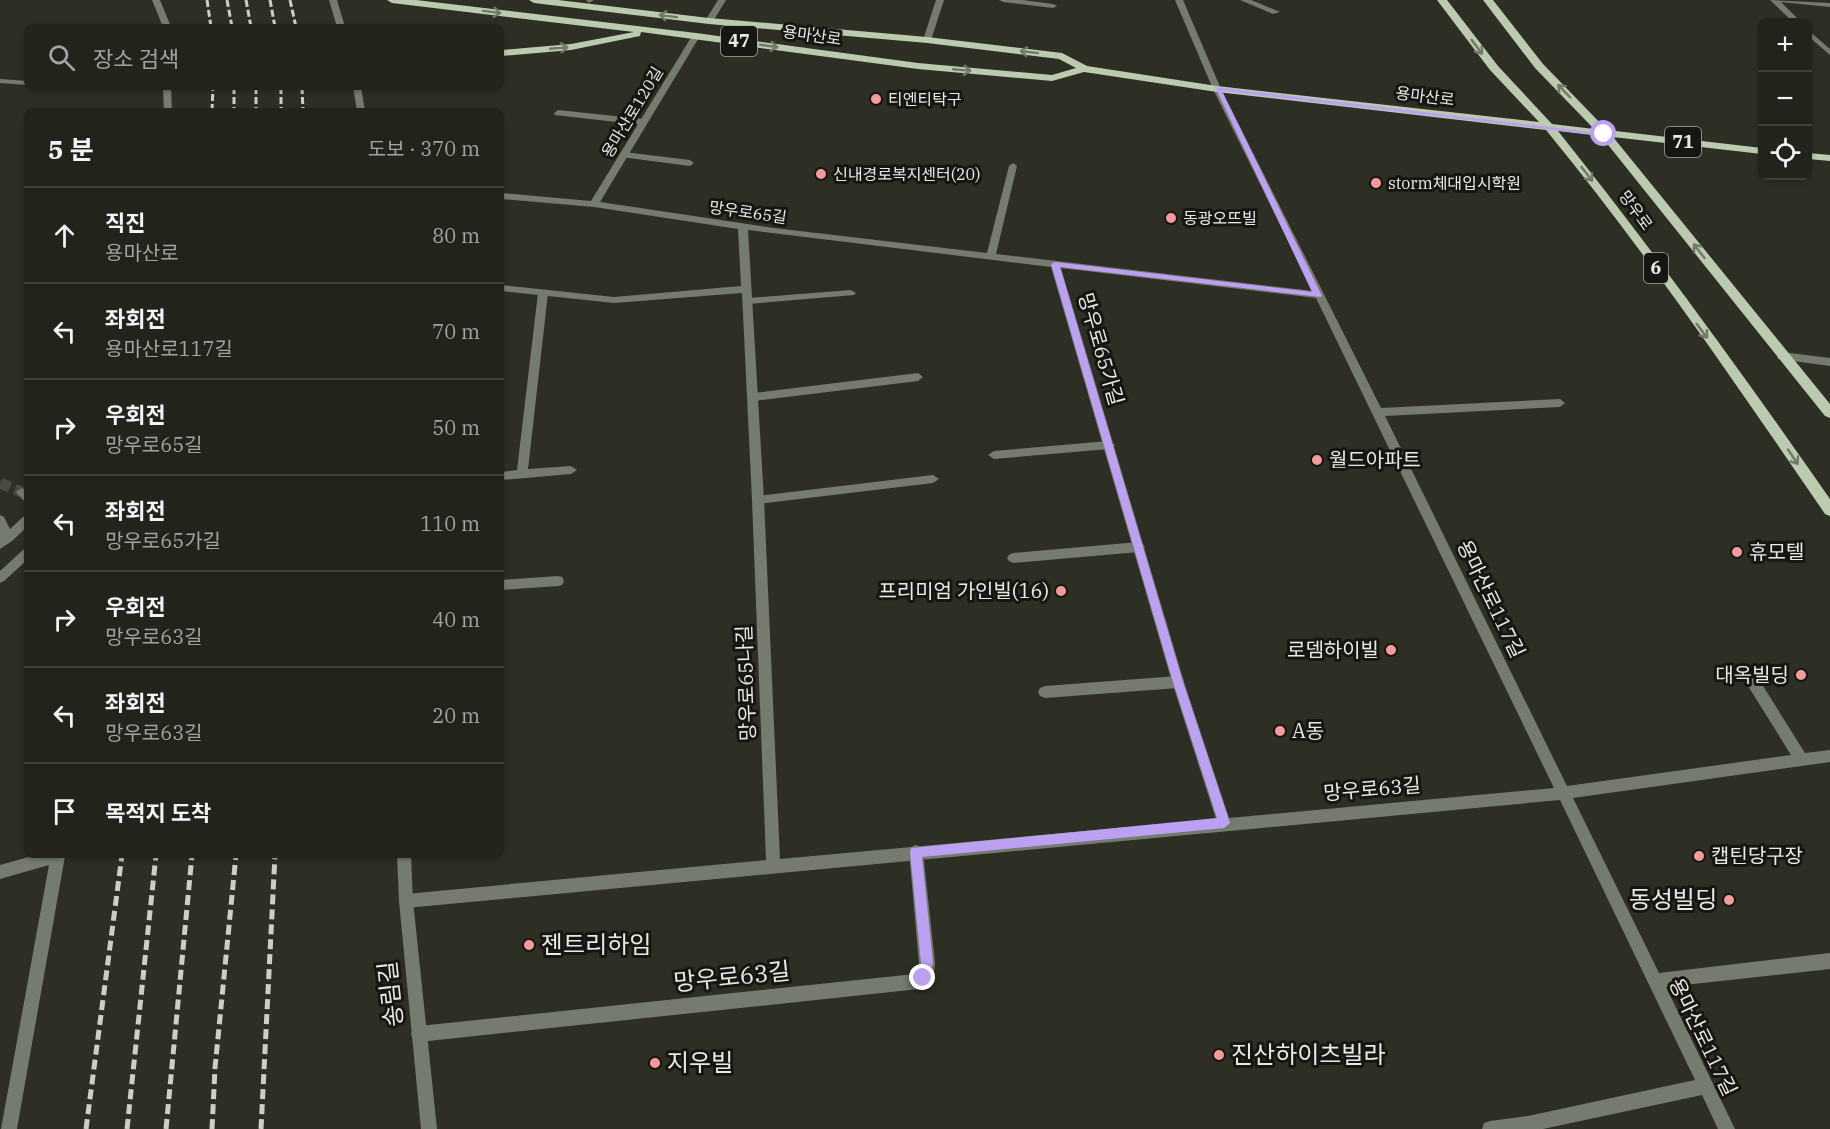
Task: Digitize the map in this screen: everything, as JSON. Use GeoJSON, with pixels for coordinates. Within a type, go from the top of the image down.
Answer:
{"type":"FeatureCollection","features":[{"type":"Feature","properties":{"kind":"main road","name":"용마산로"},"geometry":{"type":"LineString","coordinates":[[392,0],[696,36],[918,66],[1052,78],[1084,69]]}},
{"type":"Feature","properties":{"kind":"main road","name":"용마산로"},"geometry":{"type":"LineString","coordinates":[[534,0],[709,21],[927,40],[1062,56],[1084,69],[1217,89],[1758,151]]}},
{"type":"Feature","properties":{"kind":"main road"},"geometry":{"type":"LineString","coordinates":[[588,0],[626,11]]}},
{"type":"Feature","properties":{"kind":"main road","name":"망우로"},"geometry":{"type":"LineString","coordinates":[[1442,0],[1494,68],[1550,128],[1601,192],[1760,409],[1830,510]]}},
{"type":"Feature","properties":{"kind":"main road","name":"망우로"},"geometry":{"type":"LineString","coordinates":[[1488,0],[1539,66],[1604,134],[1830,414]]}},
{"type":"Feature","properties":{"kind":"main road"},"geometry":{"type":"LineString","coordinates":[[504,53],[571,47],[653,31]]}},
{"type":"Feature","properties":{"kind":"main road"},"geometry":{"type":"LineString","coordinates":[[1812,156],[1830,158]]}},
{"type":"Feature","properties":{"kind":"street"},"geometry":{"type":"LineString","coordinates":[[156,0],[166,24]]}},
{"type":"Feature","properties":{"kind":"street"},"geometry":{"type":"LineString","coordinates":[[333,0],[341,24]]}},
{"type":"Feature","properties":{"kind":"street"},"geometry":{"type":"LineString","coordinates":[[709,21],[722,0]]}},
{"type":"Feature","properties":{"kind":"street"},"geometry":{"type":"LineString","coordinates":[[927,40],[940,0]]}},
{"type":"Feature","properties":{"kind":"street"},"geometry":{"type":"LineString","coordinates":[[1003,0],[1053,6]]}},
{"type":"Feature","properties":{"kind":"street","name":"용마산로117길"},"geometry":{"type":"LineString","coordinates":[[1179,0],[1217,89],[1318,296],[1378,412],[1727,1129]]}},
{"type":"Feature","properties":{"kind":"street"},"geometry":{"type":"LineString","coordinates":[[1244,0],[1276,12]]}},
{"type":"Feature","properties":{"kind":"street"},"geometry":{"type":"LineString","coordinates":[[1777,0],[1830,5]]}},
{"type":"Feature","properties":{"kind":"street"},"geometry":{"type":"LineString","coordinates":[[1777,0],[1793,18]]}},
{"type":"Feature","properties":{"kind":"street","name":"용마산로120길"},"geometry":{"type":"LineString","coordinates":[[594,204],[696,36]]}},
{"type":"Feature","properties":{"kind":"street"},"geometry":{"type":"LineString","coordinates":[[1812,36],[1830,53]]}},
{"type":"Feature","properties":{"kind":"street"},"geometry":{"type":"LineString","coordinates":[[0,81],[24,83]]}},
{"type":"Feature","properties":{"kind":"street"},"geometry":{"type":"LineString","coordinates":[[168,90],[168,108]]}},
{"type":"Feature","properties":{"kind":"street"},"geometry":{"type":"LineString","coordinates":[[358,90],[360,108]]}},
{"type":"Feature","properties":{"kind":"street"},"geometry":{"type":"LineString","coordinates":[[558,113],[643,122]]}},
{"type":"Feature","properties":{"kind":"street"},"geometry":{"type":"LineString","coordinates":[[624,155],[690,163]]}},
{"type":"Feature","properties":{"kind":"street"},"geometry":{"type":"LineString","coordinates":[[991,256],[1013,166]]}},
{"type":"Feature","properties":{"kind":"street","name":"망우로65길"},"geometry":{"type":"LineString","coordinates":[[504,196],[594,204],[742,227],[1318,296]]}},
{"type":"Feature","properties":{"kind":"street","name":"망우로65나길"},"geometry":{"type":"LineString","coordinates":[[742,227],[753,397],[773,865]]}},
{"type":"Feature","properties":{"kind":"street","name":"망우로65가길"},"geometry":{"type":"LineString","coordinates":[[1055,264],[1178,682],[1224,823]]}},
{"type":"Feature","properties":{"kind":"street"},"geometry":{"type":"LineString","coordinates":[[504,288],[614,300],[851,293]]}},
{"type":"Feature","properties":{"kind":"street"},"geometry":{"type":"LineString","coordinates":[[522,474],[543,293]]}},
{"type":"Feature","properties":{"kind":"street"},"geometry":{"type":"LineString","coordinates":[[1782,356],[1830,362]]}},
{"type":"Feature","properties":{"kind":"street"},"geometry":{"type":"LineString","coordinates":[[753,397],[918,377]]}},
{"type":"Feature","properties":{"kind":"street"},"geometry":{"type":"LineString","coordinates":[[1378,412],[1560,403]]}},
{"type":"Feature","properties":{"kind":"street"},"geometry":{"type":"LineString","coordinates":[[994,455],[1109,445]]}},
{"type":"Feature","properties":{"kind":"street"},"geometry":{"type":"LineString","coordinates":[[504,476],[571,470]]}},
{"type":"Feature","properties":{"kind":"street"},"geometry":{"type":"LineString","coordinates":[[758,500],[933,479]]}},
{"type":"Feature","properties":{"kind":"street"},"geometry":{"type":"LineString","coordinates":[[0,520],[4,541]]}},
{"type":"Feature","properties":{"kind":"street"},"geometry":{"type":"LineString","coordinates":[[4,541],[24,523]]}},
{"type":"Feature","properties":{"kind":"street"},"geometry":{"type":"LineString","coordinates":[[1013,558],[1139,547]]}},
{"type":"Feature","properties":{"kind":"street"},"geometry":{"type":"LineString","coordinates":[[0,578],[24,556]]}},
{"type":"Feature","properties":{"kind":"street"},"geometry":{"type":"LineString","coordinates":[[504,585],[558,581]]}},
{"type":"Feature","properties":{"kind":"street"},"geometry":{"type":"LineString","coordinates":[[1045,692],[1178,682]]}},
{"type":"Feature","properties":{"kind":"street"},"geometry":{"type":"LineString","coordinates":[[1753,682],[1802,760]]}},
{"type":"Feature","properties":{"kind":"street","name":"망우로63길"},"geometry":{"type":"LineString","coordinates":[[406,901],[1563,792],[1830,756]]}},
{"type":"Feature","properties":{"kind":"street","name":"망우로63길"},"geometry":{"type":"LineString","coordinates":[[419,1034],[919,981],[927,971],[927,963],[915,852]]}},
{"type":"Feature","properties":{"kind":"street"},"geometry":{"type":"LineString","coordinates":[[0,872],[51,858]]}},
{"type":"Feature","properties":{"kind":"street"},"geometry":{"type":"LineString","coordinates":[[9,1129],[58,858]]}},
{"type":"Feature","properties":{"kind":"street","name":"송림길"},"geometry":{"type":"LineString","coordinates":[[404,858],[406,901],[429,1129]]}},
{"type":"Feature","properties":{"kind":"street"},"geometry":{"type":"LineString","coordinates":[[1654,981],[1830,961]]}},
{"type":"Feature","properties":{"kind":"street"},"geometry":{"type":"LineString","coordinates":[[1490,1129],[1530,1126],[1706,1086]]}},
{"type":"Feature","properties":{"kind":"tunnel"},"geometry":{"type":"LineString","coordinates":[[0,483],[22,492]]}},
{"type":"Feature","properties":{"kind":"railway"},"geometry":{"type":"LineString","coordinates":[[207,0],[211,24]]}},
{"type":"Feature","properties":{"kind":"railway"},"geometry":{"type":"LineString","coordinates":[[227,0],[231,24]]}},
{"type":"Feature","properties":{"kind":"railway"},"geometry":{"type":"LineString","coordinates":[[246,0],[250,24]]}},
{"type":"Feature","properties":{"kind":"railway"},"geometry":{"type":"LineString","coordinates":[[270,0],[274,24]]}},
{"type":"Feature","properties":{"kind":"railway"},"geometry":{"type":"LineString","coordinates":[[290,0],[295,24]]}},
{"type":"Feature","properties":{"kind":"railway"},"geometry":{"type":"LineString","coordinates":[[212,108],[213,90]]}},
{"type":"Feature","properties":{"kind":"railway"},"geometry":{"type":"LineString","coordinates":[[234,90],[234,108]]}},
{"type":"Feature","properties":{"kind":"railway"},"geometry":{"type":"LineString","coordinates":[[256,90],[256,108]]}},
{"type":"Feature","properties":{"kind":"railway"},"geometry":{"type":"LineString","coordinates":[[281,90],[281,108]]}},
{"type":"Feature","properties":{"kind":"railway"},"geometry":{"type":"LineString","coordinates":[[302,90],[303,108]]}},
{"type":"Feature","properties":{"kind":"railway"},"geometry":{"type":"LineString","coordinates":[[86,1129],[122,858]]}},
{"type":"Feature","properties":{"kind":"railway"},"geometry":{"type":"LineString","coordinates":[[127,1129],[156,858]]}},
{"type":"Feature","properties":{"kind":"railway"},"geometry":{"type":"LineString","coordinates":[[166,1129],[192,858]]}},
{"type":"Feature","properties":{"kind":"railway"},"geometry":{"type":"LineString","coordinates":[[212,1129],[215,1068],[236,858]]}},
{"type":"Feature","properties":{"kind":"railway"},"geometry":{"type":"LineString","coordinates":[[261,1129],[275,858]]}},
{"type":"Feature","properties":{"kind":"place","name":"티엔티탁구"},"geometry":{"type":"Point","coordinates":[876,99]}},
{"type":"Feature","properties":{"kind":"place","name":"신내경로복지센터(20)"},"geometry":{"type":"Point","coordinates":[821,174]}},
{"type":"Feature","properties":{"kind":"place","name":"storm체대입시학원"},"geometry":{"type":"Point","coordinates":[1376,183]}},
{"type":"Feature","properties":{"kind":"place","name":"동광오뜨빌"},"geometry":{"type":"Point","coordinates":[1171,218]}},
{"type":"Feature","properties":{"kind":"place","name":"월드아파트"},"geometry":{"type":"Point","coordinates":[1317,460]}},
{"type":"Feature","properties":{"kind":"place","name":"휴모텔"},"geometry":{"type":"Point","coordinates":[1737,552]}},
{"type":"Feature","properties":{"kind":"place","name":"프리미엄 가인빌(16)"},"geometry":{"type":"Point","coordinates":[1061,591]}},
{"type":"Feature","properties":{"kind":"place","name":"로뎀하이빌"},"geometry":{"type":"Point","coordinates":[1391,650]}},
{"type":"Feature","properties":{"kind":"place","name":"대옥빌딩"},"geometry":{"type":"Point","coordinates":[1801,675]}},
{"type":"Feature","properties":{"kind":"place","name":"A동"},"geometry":{"type":"Point","coordinates":[1280,731]}},
{"type":"Feature","properties":{"kind":"place","name":"캡틴당구장"},"geometry":{"type":"Point","coordinates":[1699,856]}},
{"type":"Feature","properties":{"kind":"place","name":"동성빌딩"},"geometry":{"type":"Point","coordinates":[1729,900]}},
{"type":"Feature","properties":{"kind":"place","name":"젠트리하임"},"geometry":{"type":"Point","coordinates":[529,945]}},
{"type":"Feature","properties":{"kind":"place","name":"진산하이츠빌라"},"geometry":{"type":"Point","coordinates":[1219,1055]}},
{"type":"Feature","properties":{"kind":"place","name":"지우빌"},"geometry":{"type":"Point","coordinates":[655,1063]}},
{"type":"Feature","properties":{"kind":"route"},"geometry":{"type":"LineString","coordinates":[[923,978],[927,971],[927,963],[915,852],[1224,823],[1178,682],[1055,264],[1318,296],[1217,89],[1604,134]]}}]}
